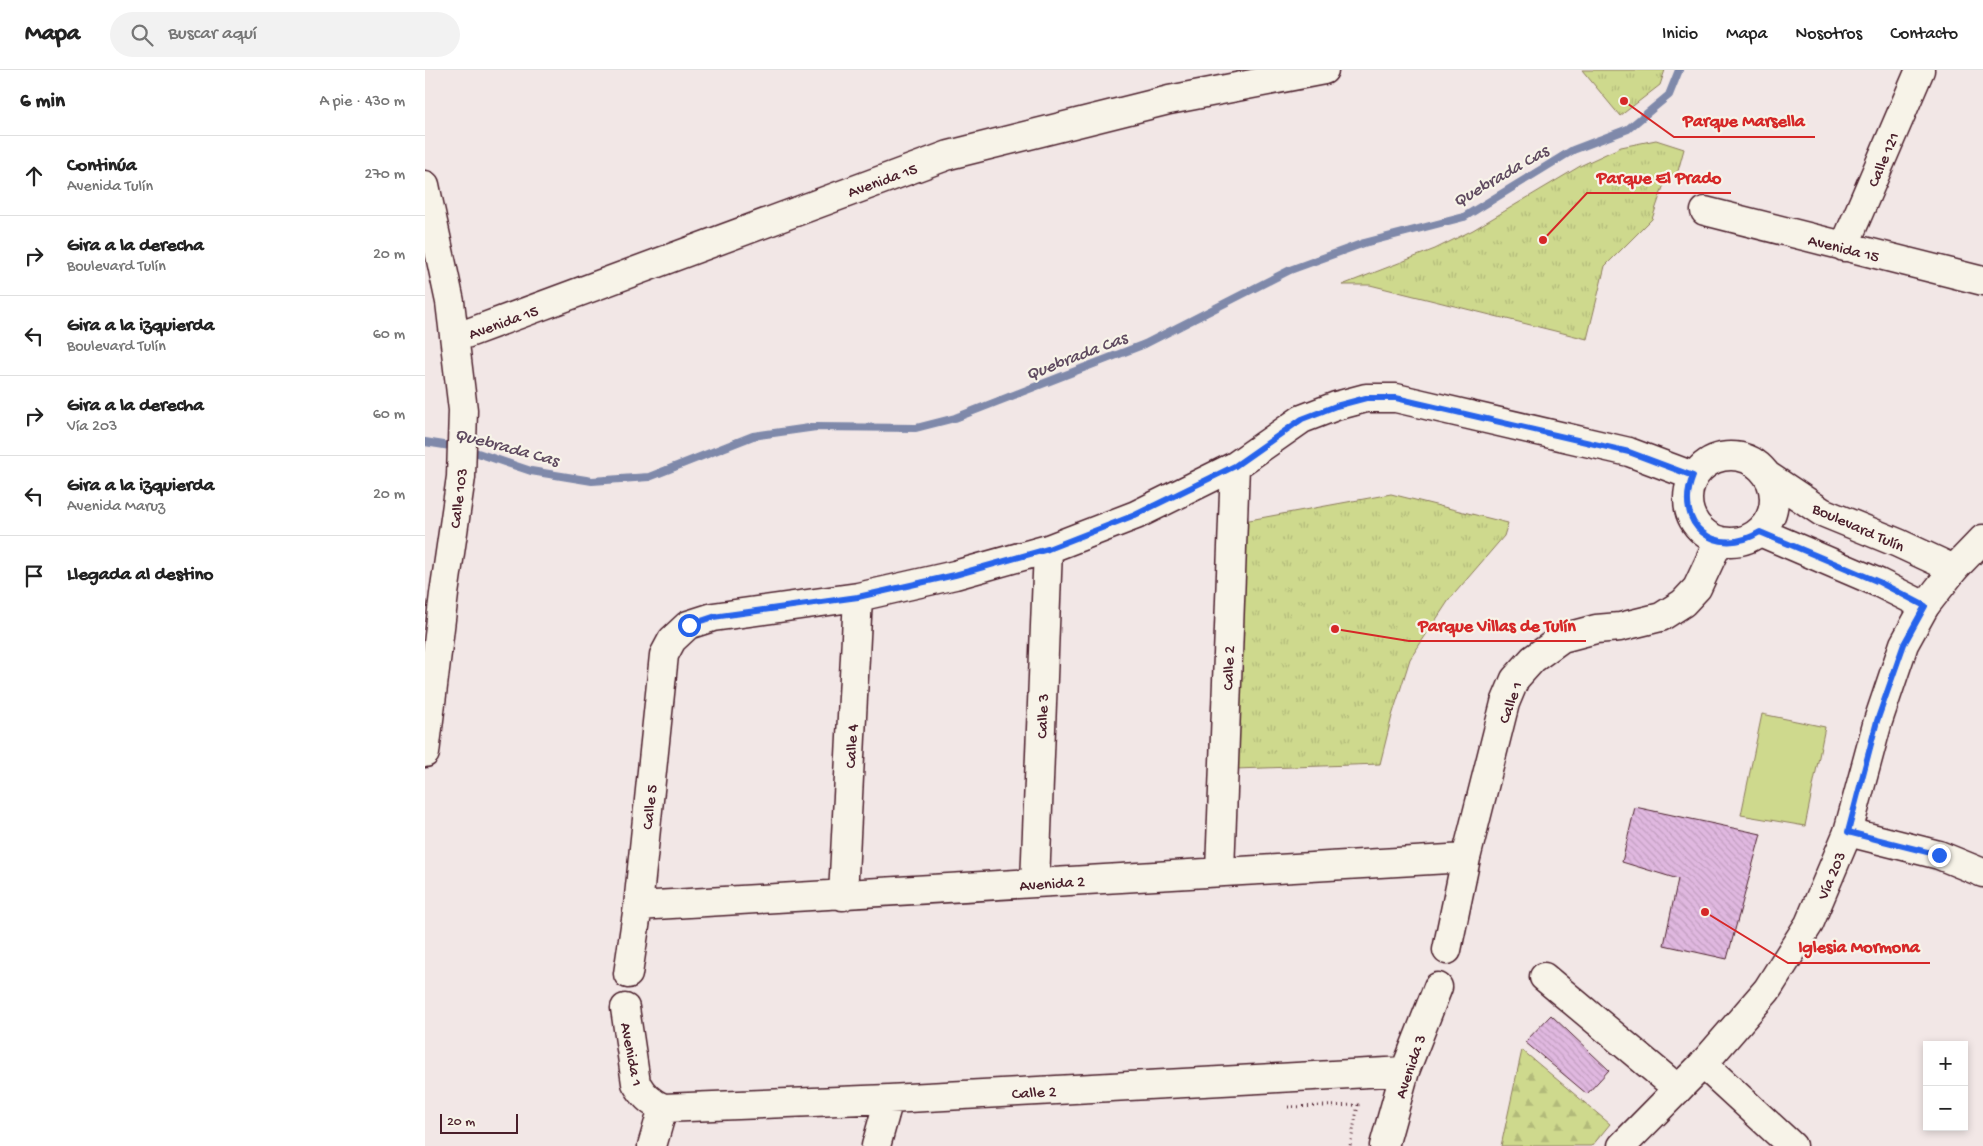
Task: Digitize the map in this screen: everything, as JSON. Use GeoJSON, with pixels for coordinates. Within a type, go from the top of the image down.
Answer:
{"type":"FeatureCollection","features":[{"type":"Feature","properties":{"kind":"street","name":"Avenida 15"},"geometry":{"type":"LineString","coordinates":[[455,338],[949,155],[1169,100],[1324,70]]}},
{"type":"Feature","properties":{"kind":"street","name":"Calle 121"},"geometry":{"type":"LineString","coordinates":[[1845,247],[1920,70]]}},
{"type":"Feature","properties":{"kind":"street","name":"Calle 103"},"geometry":{"type":"LineString","coordinates":[[425,185],[450,302],[463,410],[461,477],[435,591],[425,753]]}},
{"type":"Feature","properties":{"kind":"street","name":"Avenida 15"},"geometry":{"type":"LineString","coordinates":[[1705,211],[1983,281]]}},
{"type":"Feature","properties":{"kind":"street"},"geometry":{"type":"LineString","coordinates":[[858,597],[955,575],[1048,549],[1135,515],[1235,466],[1302,419],[1336,406],[1366,398],[1396,398],[1629,452],[1693,476],[1688,488],[1687,502],[1690,515],[1702,531],[1719,541],[1733,542],[1747,539],[1760,532],[1768,522],[1773,511],[1774,493],[1768,476]]}},
{"type":"Feature","properties":{"kind":"street","name":"Boulevard Tulín"},"geometry":{"type":"LineString","coordinates":[[1693,476],[1703,465],[1716,458],[1731,455],[1745,458],[1758,465],[1768,476],[1822,512],[1898,543],[1954,569]]}},
{"type":"Feature","properties":{"kind":"street","name":"Calle 2"},"geometry":{"type":"LineString","coordinates":[[1220,871],[1235,466]]}},
{"type":"Feature","properties":{"kind":"street"},"geometry":{"type":"LineString","coordinates":[[1760,532],[1879,582],[1925,606]]}},
{"type":"Feature","properties":{"kind":"street","name":"Vía 203"},"geometry":{"type":"LineString","coordinates":[[1622,1146],[1703,1064],[1767,990],[1809,924],[1848,832],[1877,721],[1904,644],[1925,606],[1954,569],[1983,539]]}},
{"type":"Feature","properties":{"kind":"street","name":"Calle 1"},"geometry":{"type":"LineString","coordinates":[[1447,950],[1467,858],[1505,703],[1515,679],[1533,659],[1562,638],[1596,629],[1620,627],[1661,617],[1683,604],[1697,588],[1719,541]]}},
{"type":"Feature","properties":{"kind":"street","name":"Calle 3"},"geometry":{"type":"LineString","coordinates":[[1035,883],[1048,549]]}},
{"type":"Feature","properties":{"kind":"street","name":"Calle 5"},"geometry":{"type":"LineString","coordinates":[[628,974],[639,906],[662,670],[664,655],[671,640],[689,625],[713,617],[858,597]]}},
{"type":"Feature","properties":{"kind":"street","name":"Calle 4"},"geometry":{"type":"LineString","coordinates":[[843,896],[858,597]]}},
{"type":"Feature","properties":{"kind":"street"},"geometry":{"type":"LineString","coordinates":[[1848,832],[1939,855],[1983,873]]}},
{"type":"Feature","properties":{"kind":"street","name":"Avenida 2"},"geometry":{"type":"LineString","coordinates":[[639,906],[843,896],[1220,871],[1467,858]]}},
{"type":"Feature","properties":{"kind":"street"},"geometry":{"type":"LineString","coordinates":[[1545,977],[1678,1089]]}},
{"type":"Feature","properties":{"kind":"street","name":"Avenida 3"},"geometry":{"type":"LineString","coordinates":[[1384,1146],[1405,1072],[1438,987]]}},
{"type":"Feature","properties":{"kind":"street","name":"Avenida 1"},"geometry":{"type":"LineString","coordinates":[[625,1008],[636,1083],[641,1093],[652,1103],[663,1108]]}},
{"type":"Feature","properties":{"kind":"street"},"geometry":{"type":"LineString","coordinates":[[1703,1064],[1792,1146]]}},
{"type":"Feature","properties":{"kind":"street","name":"Calle 2"},"geometry":{"type":"LineString","coordinates":[[663,1108],[889,1099],[1405,1072]]}},
{"type":"Feature","properties":{"kind":"street"},"geometry":{"type":"LineString","coordinates":[[876,1146],[889,1099]]}},
{"type":"Feature","properties":{"kind":"street"},"geometry":{"type":"LineString","coordinates":[[652,1146],[663,1108]]}},
{"type":"Feature","properties":{"kind":"green space"},"geometry":{"type":"Polygon","coordinates":[[[1582,70],[1665,70],[1660,85],[1620,116],[1582,70]]]}},
{"type":"Feature","properties":{"kind":"green space"},"geometry":{"type":"Polygon","coordinates":[[[1656,140],[1684,149],[1678,171],[1671,176],[1663,187],[1652,219],[1605,266],[1587,339],[1370,285],[1342,285],[1435,249],[1473,230],[1582,165],[1621,147],[1656,140]]]}},
{"type":"Feature","properties":{"kind":"green space"},"geometry":{"type":"Polygon","coordinates":[[[1391,494],[1508,523],[1504,536],[1449,600],[1410,659],[1392,716],[1380,764],[1235,769],[1244,521],[1391,494]]]}},
{"type":"Feature","properties":{"kind":"green space"},"geometry":{"type":"Polygon","coordinates":[[[1762,714],[1825,727],[1805,826],[1741,815],[1762,714]]]}},
{"type":"Feature","properties":{"kind":"green space"},"geometry":{"type":"Polygon","coordinates":[[[1522,1050],[1610,1124],[1592,1146],[1501,1146],[1522,1050]]]}},
{"type":"Feature","properties":{"kind":"building"},"geometry":{"type":"Polygon","coordinates":[[[1635,807],[1761,834],[1727,959],[1664,945],[1678,879],[1622,862],[1635,807]]]}},
{"type":"Feature","properties":{"kind":"building"},"geometry":{"type":"Polygon","coordinates":[[[1551,1015],[1609,1070],[1587,1094],[1525,1042],[1551,1015]]]}},
{"type":"Feature","properties":{"kind":"waterway","name":"Quebrada Cas"},"geometry":{"type":"LineString","coordinates":[[425,442],[463,448],[531,471],[592,481],[649,477],[753,436],[816,427],[916,428],[955,418],[1145,344],[1290,270],[1364,243],[1464,217],[1573,150],[1628,129],[1669,95],[1679,70]]}},
{"type":"Feature","properties":{"kind":"place","name":"Parque Marsella"},"geometry":{"type":"Point","coordinates":[1624,101]}},
{"type":"Feature","properties":{"kind":"place","name":"Parque El Prado"},"geometry":{"type":"Point","coordinates":[1543,240]}},
{"type":"Feature","properties":{"kind":"place","name":"Parque Villas de Tulín"},"geometry":{"type":"Point","coordinates":[1335,629]}},
{"type":"Feature","properties":{"kind":"place","name":"Iglesia Mormona"},"geometry":{"type":"Point","coordinates":[1705,912]}},
{"type":"Feature","properties":{"kind":"route"},"geometry":{"type":"LineString","coordinates":[[689,625],[713,617],[858,597],[955,575],[1048,549],[1135,515],[1235,466],[1302,419],[1336,406],[1366,398],[1396,398],[1629,452],[1693,476],[1688,488],[1687,502],[1690,515],[1707,536],[1719,541],[1733,542],[1747,539],[1760,532],[1879,582],[1925,606],[1904,644],[1877,721],[1848,832],[1939,855]]}}]}
